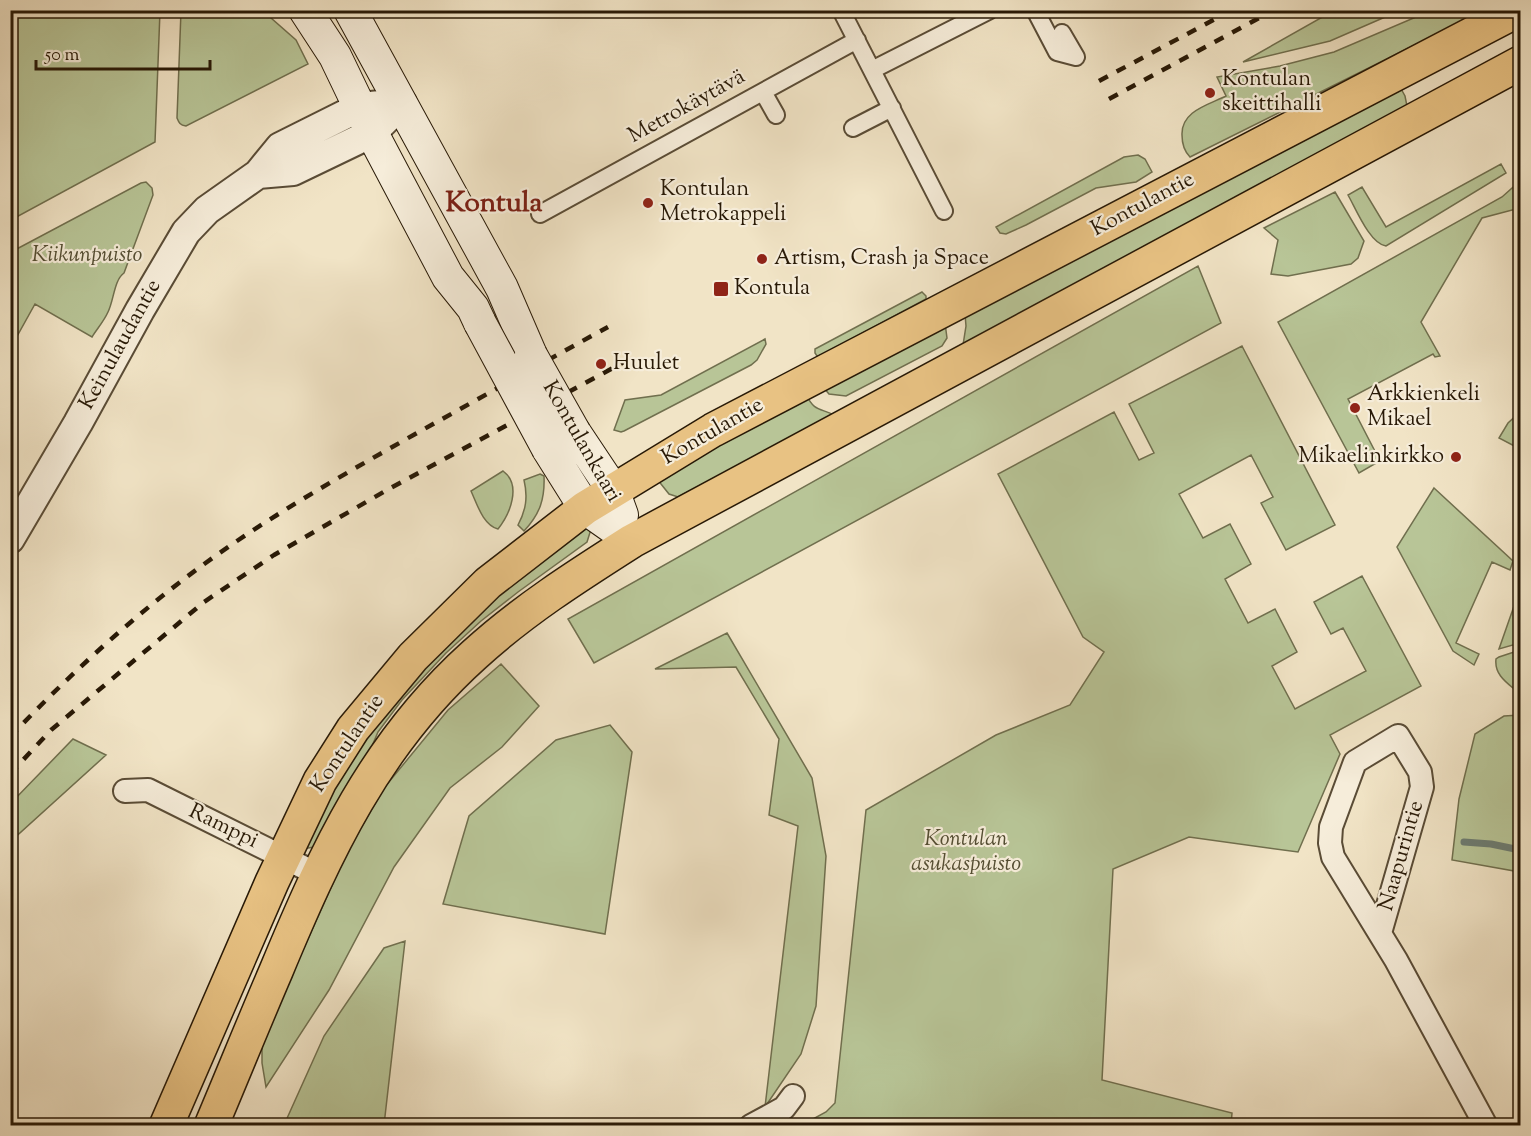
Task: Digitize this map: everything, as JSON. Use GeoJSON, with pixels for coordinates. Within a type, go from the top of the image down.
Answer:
{"type":"FeatureCollection","features":[{"type":"Feature","properties":{"kind":"main road","name":"Kontulankaari"},"geometry":{"type":"LineString","coordinates":[[305,10],[335,56],[448,277],[473,308],[559,468],[585,508],[632,541]]}},
{"type":"Feature","properties":{"kind":"main road","name":"Kontulankaari"},"geometry":{"type":"LineString","coordinates":[[350,10],[511,309],[531,355],[587,452],[613,490],[632,541]]}},
{"type":"Feature","properties":{"kind":"main road","name":"Kontulantie"},"geometry":{"type":"LineString","coordinates":[[166,1125],[320,781],[353,729],[396,676],[488,583],[585,508],[745,413],[1518,10]]}},
{"type":"Feature","properties":{"kind":"main road","name":"Kontulantie"},"geometry":{"type":"LineString","coordinates":[[211,1125],[317,874],[345,819],[372,774],[431,698],[473,655],[514,621],[566,583],[632,541],[1521,63]]}},
{"type":"Feature","properties":{"kind":"street"},"geometry":{"type":"LineString","coordinates":[[841,10],[892,108],[924,184],[944,211]]}},
{"type":"Feature","properties":{"kind":"street"},"geometry":{"type":"LineString","coordinates":[[872,70],[990,10]]}},
{"type":"Feature","properties":{"kind":"street"},"geometry":{"type":"LineString","coordinates":[[1035,10],[1058,52],[1076,57],[1062,33]]}},
{"type":"Feature","properties":{"kind":"street","name":"Metrokäytävä"},"geometry":{"type":"LineString","coordinates":[[540,214],[857,40]]}},
{"type":"Feature","properties":{"kind":"street"},"geometry":{"type":"LineString","coordinates":[[763,92],[776,115]]}},
{"type":"Feature","properties":{"kind":"street","name":"Keinulaudantie"},"geometry":{"type":"LineString","coordinates":[[10,539],[186,232],[207,210],[258,174],[293,171],[366,120],[402,103]]}},
{"type":"Feature","properties":{"kind":"street"},"geometry":{"type":"LineString","coordinates":[[853,129],[892,108]]}},
{"type":"Feature","properties":{"kind":"street","name":"Naapurintie"},"geometry":{"type":"LineString","coordinates":[[1380,933],[1422,787],[1420,772],[1398,736],[1355,762],[1331,827],[1330,843],[1333,857],[1342,875],[1380,933],[1486,1125]]}},
{"type":"Feature","properties":{"kind":"street","name":"Ramppi"},"geometry":{"type":"LineString","coordinates":[[125,791],[148,790],[317,874]]}},
{"type":"Feature","properties":{"kind":"street"},"geometry":{"type":"LineString","coordinates":[[751,1125],[784,1108],[793,1096]]}},
{"type":"Feature","properties":{"kind":"green space"},"geometry":{"type":"Polygon","coordinates":[[[11,10],[160,11],[155,142],[11,220],[11,10]]]}},
{"type":"Feature","properties":{"kind":"green space"},"geometry":{"type":"Polygon","coordinates":[[[181,11],[263,11],[296,40],[308,64],[186,126],[182,125],[177,118],[181,11]]]}},
{"type":"Feature","properties":{"kind":"green space"},"geometry":{"type":"Polygon","coordinates":[[[1333,11],[1399,11],[1330,41],[1243,62],[1333,11]]]}},
{"type":"Feature","properties":{"kind":"green space"},"geometry":{"type":"Polygon","coordinates":[[[1430,11],[1483,11],[1190,157],[1186,152],[1182,135],[1186,120],[1197,110],[1226,96],[1217,77],[1280,66],[1334,52],[1430,11]]]}},
{"type":"Feature","properties":{"kind":"green space"},"geometry":{"type":"Polygon","coordinates":[[[1400,87],[1407,106],[963,345],[965,314],[1400,87]]]}},
{"type":"Feature","properties":{"kind":"green space"},"geometry":{"type":"Polygon","coordinates":[[[1138,155],[1145,159],[1152,172],[1136,182],[1096,188],[1006,234],[1000,233],[996,227],[1124,157],[1138,155]]]}},
{"type":"Feature","properties":{"kind":"green space"},"geometry":{"type":"Polygon","coordinates":[[[1501,164],[1506,173],[1386,246],[1380,244],[1369,233],[1348,195],[1362,187],[1386,227],[1501,164]]]}},
{"type":"Feature","properties":{"kind":"green space"},"geometry":{"type":"Polygon","coordinates":[[[1520,181],[1520,208],[1482,218],[1421,322],[1440,356],[1435,357],[1433,354],[1348,399],[1379,459],[1378,462],[1359,473],[1278,322],[1502,197],[1520,181]]]}},
{"type":"Feature","properties":{"kind":"green space","name":"Kiikunpuisto"},"geometry":{"type":"Polygon","coordinates":[[[146,182],[152,188],[153,195],[124,273],[116,285],[108,312],[92,337],[35,304],[11,347],[11,252],[146,182]]]}},
{"type":"Feature","properties":{"kind":"green space"},"geometry":{"type":"Polygon","coordinates":[[[1335,192],[1364,241],[1358,258],[1351,264],[1288,276],[1271,274],[1278,240],[1264,228],[1335,192]]]}},
{"type":"Feature","properties":{"kind":"green space"},"geometry":{"type":"Polygon","coordinates":[[[1198,266],[1221,323],[594,663],[568,619],[1198,266]]]}},
{"type":"Feature","properties":{"kind":"green space"},"geometry":{"type":"Polygon","coordinates":[[[922,292],[926,299],[822,355],[817,356],[815,353],[815,349],[922,292]]]}},
{"type":"Feature","properties":{"kind":"green space"},"geometry":{"type":"Polygon","coordinates":[[[945,323],[947,338],[942,346],[846,396],[829,394],[823,387],[945,323]]]}},
{"type":"Feature","properties":{"kind":"green space"},"geometry":{"type":"Polygon","coordinates":[[[765,339],[766,344],[757,360],[751,365],[624,431],[614,430],[625,400],[661,395],[765,339]]]}},
{"type":"Feature","properties":{"kind":"green space","name":"Kontulan asukaspuisto"},"geometry":{"type":"Polygon","coordinates":[[[1242,346],[1335,525],[1286,550],[1261,503],[1273,497],[1251,455],[1179,494],[1203,538],[1230,524],[1251,564],[1225,579],[1248,623],[1275,609],[1297,652],[1272,666],[1295,709],[1366,671],[1343,628],[1331,634],[1314,602],[1362,576],[1421,686],[1330,735],[1340,754],[1298,852],[1189,837],[1113,869],[1102,1080],[1232,1113],[1231,1125],[802,1125],[826,1112],[835,1103],[866,810],[996,735],[1070,705],[1104,652],[1083,637],[998,474],[1114,412],[1139,460],[1154,453],[1129,404],[1242,346]]]}},
{"type":"Feature","properties":{"kind":"green space"},"geometry":{"type":"Polygon","coordinates":[[[806,394],[815,407],[834,415],[678,497],[669,494],[657,479],[806,394]]]}},
{"type":"Feature","properties":{"kind":"green space"},"geometry":{"type":"Polygon","coordinates":[[[1520,412],[1520,449],[1499,438],[1508,423],[1520,412]]]}},
{"type":"Feature","properties":{"kind":"green space"},"geometry":{"type":"Polygon","coordinates":[[[503,471],[509,477],[513,492],[507,516],[498,529],[484,519],[471,491],[503,471]]]}},
{"type":"Feature","properties":{"kind":"green space"},"geometry":{"type":"Polygon","coordinates":[[[540,474],[544,476],[544,492],[538,512],[524,531],[518,525],[526,503],[524,480],[540,474]]]}},
{"type":"Feature","properties":{"kind":"green space"},"geometry":{"type":"Polygon","coordinates":[[[1434,488],[1513,561],[1510,570],[1492,562],[1456,643],[1479,654],[1474,665],[1453,651],[1397,547],[1434,488]]]}},
{"type":"Feature","properties":{"kind":"green space"},"geometry":{"type":"Polygon","coordinates":[[[581,523],[592,526],[587,542],[481,621],[446,653],[402,700],[378,732],[359,777],[314,847],[302,849],[325,802],[370,732],[456,631],[581,523]]]}},
{"type":"Feature","properties":{"kind":"green space"},"geometry":{"type":"Polygon","coordinates":[[[1520,589],[1520,643],[1499,649],[1520,589]]]}},
{"type":"Feature","properties":{"kind":"green space"},"geometry":{"type":"Polygon","coordinates":[[[727,633],[812,778],[826,856],[816,1006],[801,1054],[765,1107],[798,826],[769,815],[779,739],[736,667],[655,669],[727,633]]]}},
{"type":"Feature","properties":{"kind":"green space"},"geometry":{"type":"Polygon","coordinates":[[[1520,650],[1520,694],[1500,675],[1496,659],[1520,650]]]}},
{"type":"Feature","properties":{"kind":"green space"},"geometry":{"type":"Polygon","coordinates":[[[501,664],[539,706],[502,747],[450,788],[394,867],[329,990],[266,1087],[262,1063],[262,1041],[348,850],[384,788],[448,710],[501,664]]]}},
{"type":"Feature","properties":{"kind":"green space"},"geometry":{"type":"Polygon","coordinates":[[[1520,715],[1520,872],[1452,860],[1459,799],[1475,734],[1504,716],[1520,715]]]}},
{"type":"Feature","properties":{"kind":"green space"},"geometry":{"type":"Polygon","coordinates":[[[610,725],[632,752],[605,934],[443,904],[469,816],[556,740],[610,725]]]}},
{"type":"Feature","properties":{"kind":"green space"},"geometry":{"type":"Polygon","coordinates":[[[73,739],[106,755],[11,841],[11,803],[73,739]]]}},
{"type":"Feature","properties":{"kind":"green space"},"geometry":{"type":"Polygon","coordinates":[[[405,941],[384,1125],[284,1125],[324,1036],[384,948],[405,941]]]}},
{"type":"Feature","properties":{"kind":"waterway"},"geometry":{"type":"LineString","coordinates":[[1464,842],[1491,844],[1520,850]]}},
{"type":"Feature","properties":{"kind":"railway"},"geometry":{"type":"LineString","coordinates":[[1099,81],[1232,10]]}},
{"type":"Feature","properties":{"kind":"railway"},"geometry":{"type":"LineString","coordinates":[[1109,99],[1274,10]]}},
{"type":"Feature","properties":{"kind":"railway"},"geometry":{"type":"LineString","coordinates":[[10,737],[54,692],[123,629],[222,551],[332,482],[608,327]]}},
{"type":"Feature","properties":{"kind":"railway"},"geometry":{"type":"LineString","coordinates":[[10,774],[51,730],[204,602],[274,555],[387,490],[624,362]]}},
{"type":"Feature","properties":{"kind":"place","name":"Kontulan skeittihalli"},"geometry":{"type":"Point","coordinates":[1210,93]}},
{"type":"Feature","properties":{"kind":"place","name":"Kontulan Metrokappeli"},"geometry":{"type":"Point","coordinates":[648,203]}},
{"type":"Feature","properties":{"kind":"place","name":"Artism, Crash ja Space"},"geometry":{"type":"Point","coordinates":[762,259]}},
{"type":"Feature","properties":{"kind":"place","name":"Kontula"},"geometry":{"type":"Point","coordinates":[721,289]}},
{"type":"Feature","properties":{"kind":"place","name":"Huulet"},"geometry":{"type":"Point","coordinates":[601,364]}},
{"type":"Feature","properties":{"kind":"place","name":"Arkkienkeli Mikael"},"geometry":{"type":"Point","coordinates":[1355,408]}},
{"type":"Feature","properties":{"kind":"place","name":"Mikaelinkirkko"},"geometry":{"type":"Point","coordinates":[1456,457]}},
{"type":"Feature","properties":{"kind":"district","name":"Kontula"},"geometry":{"type":"Point","coordinates":[494,204]}}]}
